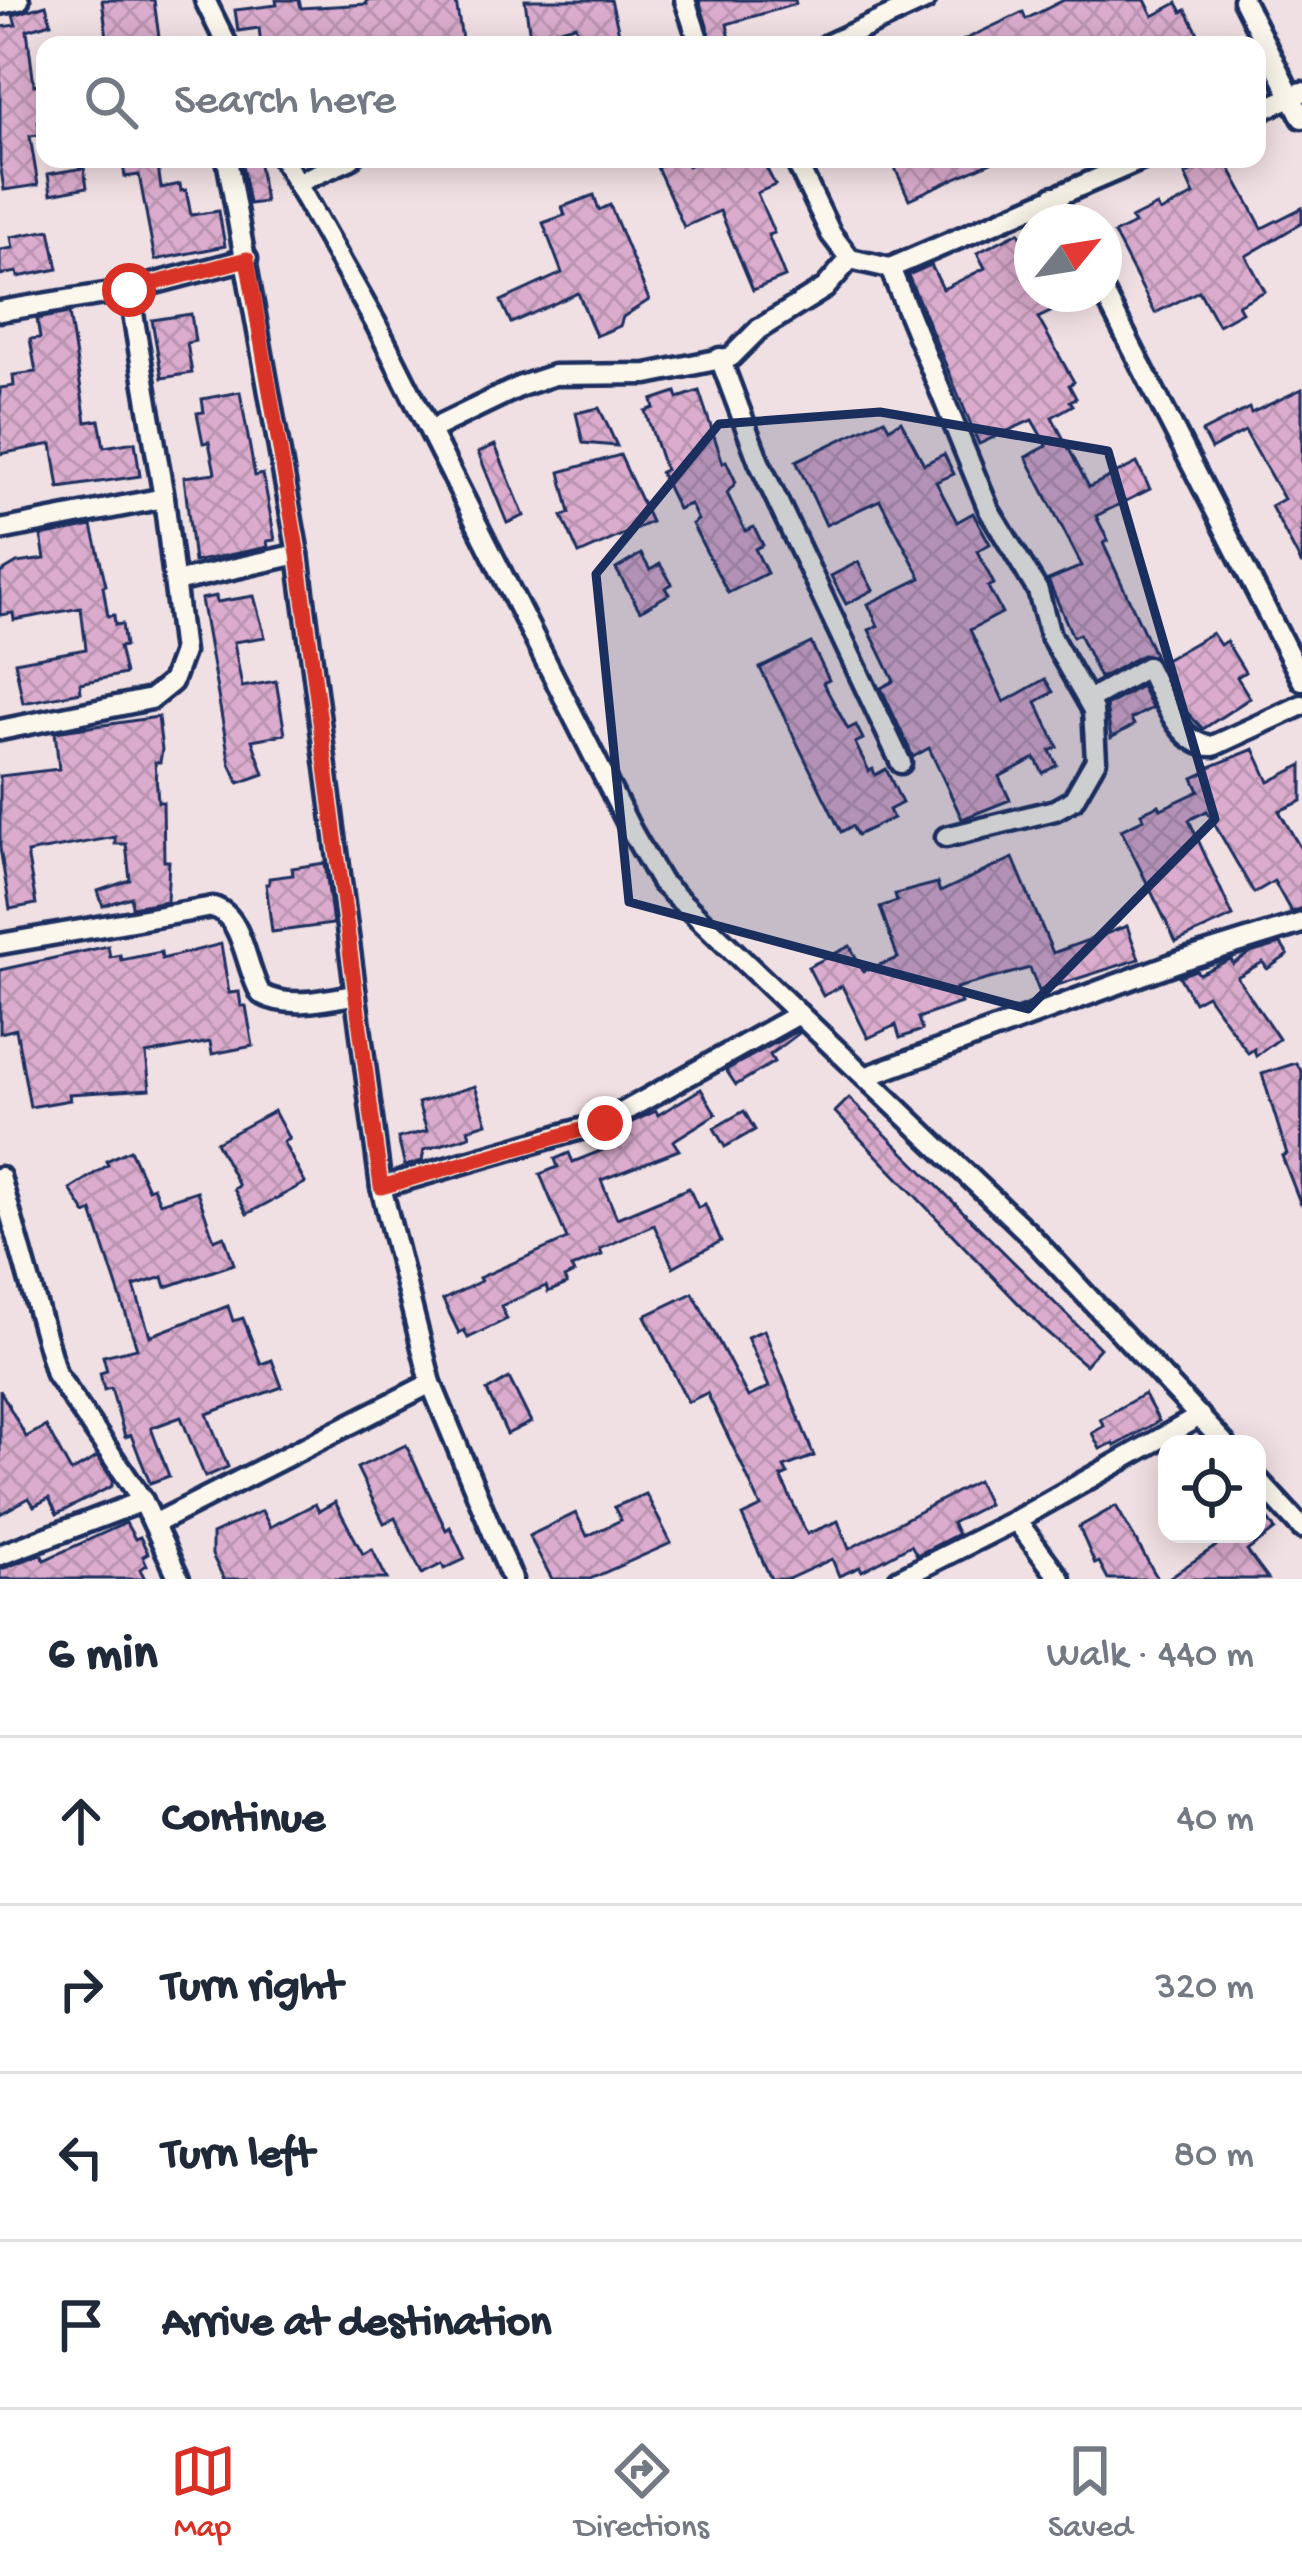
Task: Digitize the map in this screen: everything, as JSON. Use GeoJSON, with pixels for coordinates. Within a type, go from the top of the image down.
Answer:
{"type":"FeatureCollection","features":[{"type":"Feature","properties":{"kind":"street"},"geometry":{"type":"LineString","coordinates":[[0,4],[19,0]]}},
{"type":"Feature","properties":{"kind":"street"},"geometry":{"type":"LineString","coordinates":[[685,0],[697,36]]}},
{"type":"Feature","properties":{"kind":"street"},"geometry":{"type":"LineString","coordinates":[[844,36],[904,4],[925,0]]}},
{"type":"Feature","properties":{"kind":"street"},"geometry":{"type":"LineString","coordinates":[[1244,0],[1265,36]]}},
{"type":"Feature","properties":{"kind":"street"},"geometry":{"type":"LineString","coordinates":[[209,9],[222,36]]}},
{"type":"Feature","properties":{"kind":"street"},"geometry":{"type":"LineString","coordinates":[[1266,38],[1298,94],[1302,118]]}},
{"type":"Feature","properties":{"kind":"street"},"geometry":{"type":"LineString","coordinates":[[1266,108],[1298,94]]}},
{"type":"Feature","properties":{"kind":"street"},"geometry":{"type":"LineString","coordinates":[[229,168],[298,554],[381,1187],[431,1383],[507,1578]]}},
{"type":"Feature","properties":{"kind":"street"},"geometry":{"type":"LineString","coordinates":[[288,168],[376,324],[661,883],[1028,1233],[1218,1435]]}},
{"type":"Feature","properties":{"kind":"street"},"geometry":{"type":"LineString","coordinates":[[297,183],[331,168]]}},
{"type":"Feature","properties":{"kind":"street"},"geometry":{"type":"LineString","coordinates":[[799,168],[831,234],[850,260],[890,268],[1121,168]]}},
{"type":"Feature","properties":{"kind":"street"},"geometry":{"type":"LineString","coordinates":[[1054,196],[1058,204]]}},
{"type":"Feature","properties":{"kind":"street"},"geometry":{"type":"LineString","coordinates":[[0,311],[129,290],[247,259]]}},
{"type":"Feature","properties":{"kind":"street"},"geometry":{"type":"LineString","coordinates":[[430,430],[520,386],[554,375],[647,374],[731,357],[759,329],[825,288],[850,260]]}},
{"type":"Feature","properties":{"kind":"street"},"geometry":{"type":"LineString","coordinates":[[890,268],[989,510],[1038,591],[1050,635],[1093,710],[1096,760],[1073,800],[1055,809],[946,837]]}},
{"type":"Feature","properties":{"kind":"street"},"geometry":{"type":"LineString","coordinates":[[0,730],[151,699],[172,682],[183,652],[164,498],[129,290]]}},
{"type":"Feature","properties":{"kind":"street"},"geometry":{"type":"LineString","coordinates":[[1114,312],[1302,680]]}},
{"type":"Feature","properties":{"kind":"street"},"geometry":{"type":"LineString","coordinates":[[720,358],[759,462],[901,763]]}},
{"type":"Feature","properties":{"kind":"street"},"geometry":{"type":"LineString","coordinates":[[0,530],[164,498]]}},
{"type":"Feature","properties":{"kind":"street"},"geometry":{"type":"LineString","coordinates":[[175,582],[298,554]]}},
{"type":"Feature","properties":{"kind":"street"},"geometry":{"type":"LineString","coordinates":[[1088,700],[1147,667],[1175,718],[1202,746],[1214,746],[1302,705]]}},
{"type":"Feature","properties":{"kind":"street"},"geometry":{"type":"LineString","coordinates":[[0,944],[213,907],[225,910],[234,922],[261,994],[273,1000],[314,1001],[353,995]]}},
{"type":"Feature","properties":{"kind":"street"},"geometry":{"type":"LineString","coordinates":[[865,1077],[1183,960],[1302,923]]}},
{"type":"Feature","properties":{"kind":"street"},"geometry":{"type":"LineString","coordinates":[[381,1187],[605,1123],[799,1014]]}},
{"type":"Feature","properties":{"kind":"street"},"geometry":{"type":"LineString","coordinates":[[0,1177],[56,1374],[143,1501],[179,1579]]}},
{"type":"Feature","properties":{"kind":"street"},"geometry":{"type":"LineString","coordinates":[[154,1524],[431,1383]]}},
{"type":"Feature","properties":{"kind":"street"},"geometry":{"type":"LineString","coordinates":[[899,1579],[1016,1520],[1200,1416]]}},
{"type":"Feature","properties":{"kind":"street"},"geometry":{"type":"LineString","coordinates":[[1266,1488],[1302,1528]]}},
{"type":"Feature","properties":{"kind":"street"},"geometry":{"type":"LineString","coordinates":[[0,1556],[143,1501]]}},
{"type":"Feature","properties":{"kind":"street"},"geometry":{"type":"LineString","coordinates":[[1016,1520],[1060,1579]]}},
{"type":"Feature","properties":{"kind":"highlighted area"},"geometry":{"type":"Polygon","coordinates":[[[880,412],[1108,451],[1215,819],[1028,1009],[629,902],[596,574],[719,424],[880,412]]]}},
{"type":"Feature","properties":{"kind":"building"},"geometry":{"type":"Polygon","coordinates":[[[102,0],[154,0],[159,36],[107,36],[102,0]]]}},
{"type":"Feature","properties":{"kind":"building"},"geometry":{"type":"Polygon","coordinates":[[[276,0],[299,0],[301,8],[367,4],[366,0],[456,2],[462,36],[260,36],[259,28],[238,31],[235,10],[277,5],[276,0]]]}},
{"type":"Feature","properties":{"kind":"building"},"geometry":{"type":"Polygon","coordinates":[[[525,0],[611,0],[620,36],[579,36],[575,25],[530,36],[525,0]]]}},
{"type":"Feature","properties":{"kind":"building"},"geometry":{"type":"Polygon","coordinates":[[[699,0],[795,0],[796,4],[727,24],[729,36],[710,36],[699,0]]]}},
{"type":"Feature","properties":{"kind":"building"},"geometry":{"type":"Polygon","coordinates":[[[1064,0],[1145,0],[1153,16],[1177,3],[1199,36],[972,36],[1023,12],[1026,19],[1064,0]]]}},
{"type":"Feature","properties":{"kind":"building"},"geometry":{"type":"Polygon","coordinates":[[[46,5],[51,23],[27,30],[36,85],[36,135],[30,136],[38,185],[4,190],[0,27],[16,25],[13,15],[46,5]]]}},
{"type":"Feature","properties":{"kind":"building"},"geometry":{"type":"Polygon","coordinates":[[[84,168],[87,187],[51,194],[48,174],[84,168]]]}},
{"type":"Feature","properties":{"kind":"building"},"geometry":{"type":"Polygon","coordinates":[[[124,168],[158,168],[161,188],[180,184],[181,191],[186,190],[191,215],[219,211],[225,246],[155,260],[139,175],[125,177],[124,168]]]}},
{"type":"Feature","properties":{"kind":"building"},"geometry":{"type":"Polygon","coordinates":[[[243,168],[260,168],[265,202],[249,204],[243,168]]]}},
{"type":"Feature","properties":{"kind":"building"},"geometry":{"type":"Polygon","coordinates":[[[657,168],[766,168],[775,185],[757,193],[785,277],[753,290],[720,211],[684,227],[657,168]]]}},
{"type":"Feature","properties":{"kind":"building"},"geometry":{"type":"Polygon","coordinates":[[[895,168],[978,168],[909,199],[895,168]]]}},
{"type":"Feature","properties":{"kind":"building"},"geometry":{"type":"Polygon","coordinates":[[[1199,168],[1230,168],[1262,228],[1302,208],[1302,223],[1246,256],[1265,291],[1238,305],[1242,312],[1218,325],[1199,291],[1155,313],[1122,249],[1122,230],[1134,224],[1131,219],[1157,206],[1160,212],[1194,195],[1185,175],[1199,168]]]}},
{"type":"Feature","properties":{"kind":"building"},"geometry":{"type":"Polygon","coordinates":[[[594,195],[599,210],[610,205],[649,300],[623,317],[620,326],[596,336],[578,293],[511,323],[501,301],[562,273],[543,223],[565,215],[562,207],[594,195]]]}},
{"type":"Feature","properties":{"kind":"building"},"geometry":{"type":"Polygon","coordinates":[[[50,230],[58,269],[18,277],[17,272],[0,275],[0,250],[13,248],[11,237],[50,230]]]}},
{"type":"Feature","properties":{"kind":"building"},"geometry":{"type":"Polygon","coordinates":[[[1014,234],[1014,312],[1050,312],[1038,318],[1074,382],[1069,385],[1076,398],[1070,401],[1073,405],[1052,417],[1089,487],[1137,463],[1150,489],[1096,516],[1108,541],[1103,543],[1155,656],[1142,655],[1100,678],[1079,634],[1073,637],[1048,580],[1082,566],[1026,457],[1047,446],[1032,420],[979,444],[908,275],[931,265],[943,289],[985,268],[977,253],[1014,234]]]}},
{"type":"Feature","properties":{"kind":"building"},"geometry":{"type":"Polygon","coordinates":[[[69,313],[86,422],[99,420],[104,447],[135,442],[140,476],[59,488],[52,444],[0,454],[0,388],[14,386],[13,375],[36,372],[30,339],[40,338],[37,319],[69,313]]]}},
{"type":"Feature","properties":{"kind":"building"},"geometry":{"type":"Polygon","coordinates":[[[191,314],[195,341],[187,343],[192,373],[162,378],[152,320],[191,314]]]}},
{"type":"Feature","properties":{"kind":"building"},"geometry":{"type":"Polygon","coordinates":[[[1302,389],[1302,565],[1271,506],[1284,499],[1245,431],[1211,449],[1202,432],[1302,389]]]}},
{"type":"Feature","properties":{"kind":"building"},"geometry":{"type":"Polygon","coordinates":[[[699,391],[723,463],[726,461],[736,482],[727,493],[745,531],[754,527],[763,545],[755,549],[767,573],[728,593],[692,524],[698,520],[690,504],[678,509],[660,472],[665,470],[645,411],[654,408],[652,400],[699,391]]]}},
{"type":"Feature","properties":{"kind":"building"},"geometry":{"type":"Polygon","coordinates":[[[240,392],[255,476],[263,474],[275,540],[267,541],[268,547],[194,562],[184,477],[215,473],[197,413],[204,412],[202,399],[240,392]]]}},
{"type":"Feature","properties":{"kind":"building"},"geometry":{"type":"Polygon","coordinates":[[[599,408],[617,446],[583,443],[576,413],[599,408]]]}},
{"type":"Feature","properties":{"kind":"building"},"geometry":{"type":"Polygon","coordinates":[[[884,419],[889,428],[901,421],[924,464],[944,454],[954,474],[936,482],[957,522],[973,513],[990,544],[977,551],[1002,613],[970,630],[1004,702],[1045,679],[1053,692],[1036,702],[1058,747],[1050,751],[1057,765],[1043,773],[1035,758],[999,777],[1010,800],[962,819],[929,748],[913,757],[881,688],[894,681],[869,630],[878,626],[868,604],[921,578],[880,500],[826,525],[796,461],[884,419]]]}},
{"type":"Feature","properties":{"kind":"building"},"geometry":{"type":"Polygon","coordinates":[[[495,445],[524,516],[507,523],[478,452],[495,445]]]}},
{"type":"Feature","properties":{"kind":"building"},"geometry":{"type":"Polygon","coordinates":[[[620,455],[651,522],[579,554],[562,516],[570,513],[560,472],[620,455]]]}},
{"type":"Feature","properties":{"kind":"building"},"geometry":{"type":"Polygon","coordinates":[[[92,526],[108,616],[114,615],[115,625],[122,624],[125,646],[119,647],[125,674],[80,683],[81,692],[23,703],[15,662],[86,649],[81,608],[14,620],[13,613],[0,615],[0,573],[17,563],[45,559],[41,536],[92,526]]]}},
{"type":"Feature","properties":{"kind":"building"},"geometry":{"type":"Polygon","coordinates":[[[641,554],[650,570],[660,564],[672,584],[665,588],[669,594],[640,611],[616,569],[641,554]]]}},
{"type":"Feature","properties":{"kind":"building"},"geometry":{"type":"Polygon","coordinates":[[[858,562],[873,590],[846,604],[831,576],[858,562]]]}},
{"type":"Feature","properties":{"kind":"building"},"geometry":{"type":"Polygon","coordinates":[[[216,596],[217,602],[254,596],[265,637],[234,642],[242,687],[276,681],[285,734],[252,740],[264,774],[239,783],[230,764],[201,599],[216,596]]]}},
{"type":"Feature","properties":{"kind":"building"},"geometry":{"type":"Polygon","coordinates":[[[1212,633],[1220,645],[1226,641],[1245,672],[1237,677],[1250,698],[1203,729],[1184,709],[1160,663],[1212,633]]]}},
{"type":"Feature","properties":{"kind":"building"},"geometry":{"type":"Polygon","coordinates":[[[811,643],[829,680],[823,683],[848,729],[856,725],[863,739],[855,743],[869,771],[873,769],[875,775],[886,769],[902,803],[889,810],[893,818],[857,835],[852,826],[841,832],[760,668],[811,643]]]}},
{"type":"Feature","properties":{"kind":"building"},"geometry":{"type":"Polygon","coordinates":[[[1141,686],[1152,708],[1111,738],[1106,706],[1141,686]]]}},
{"type":"Feature","properties":{"kind":"building"},"geometry":{"type":"Polygon","coordinates":[[[158,717],[162,750],[160,762],[155,762],[158,802],[163,802],[164,861],[169,861],[167,901],[132,907],[131,897],[103,906],[98,891],[130,880],[126,844],[115,844],[115,837],[27,853],[36,904],[10,909],[0,848],[0,776],[59,769],[55,732],[158,717]]]}},
{"type":"Feature","properties":{"kind":"building"},"geometry":{"type":"Polygon","coordinates":[[[1254,749],[1269,782],[1302,765],[1302,801],[1279,811],[1302,851],[1302,908],[1291,912],[1274,881],[1254,893],[1207,811],[1189,820],[1233,916],[1176,942],[1121,830],[1144,819],[1141,813],[1199,791],[1193,778],[1207,768],[1254,749]]]}},
{"type":"Feature","properties":{"kind":"building"},"geometry":{"type":"Polygon","coordinates":[[[1013,858],[1053,953],[1127,926],[1139,959],[1039,991],[1030,968],[956,988],[961,1003],[918,1018],[922,1030],[900,1038],[896,1025],[868,1038],[842,986],[823,996],[808,967],[850,946],[863,971],[898,958],[880,907],[897,901],[895,894],[937,883],[940,892],[1013,858]]]}},
{"type":"Feature","properties":{"kind":"building"},"geometry":{"type":"Polygon","coordinates":[[[325,863],[333,924],[272,932],[269,878],[293,875],[292,868],[325,863]]]}},
{"type":"Feature","properties":{"kind":"building"},"geometry":{"type":"Polygon","coordinates":[[[221,944],[229,993],[239,992],[241,1006],[246,1006],[253,1046],[212,1054],[210,1042],[146,1054],[150,1089],[69,1094],[70,1100],[30,1107],[16,1029],[0,1033],[0,970],[108,946],[110,957],[120,955],[121,960],[161,952],[162,959],[221,944]]]}},
{"type":"Feature","properties":{"kind":"building"},"geometry":{"type":"Polygon","coordinates":[[[1281,944],[1288,955],[1267,969],[1263,962],[1237,977],[1279,1039],[1256,1056],[1254,1049],[1248,1053],[1207,995],[1194,1002],[1179,976],[1196,970],[1199,974],[1231,959],[1233,964],[1250,953],[1281,944]]]}},
{"type":"Feature","properties":{"kind":"building"},"geometry":{"type":"Polygon","coordinates":[[[797,1031],[770,1055],[774,1062],[736,1085],[726,1070],[797,1031]]]}},
{"type":"Feature","properties":{"kind":"building"},"geometry":{"type":"Polygon","coordinates":[[[1296,1063],[1302,1072],[1301,1205],[1282,1156],[1287,1154],[1262,1074],[1296,1063]]]}},
{"type":"Feature","properties":{"kind":"building"},"geometry":{"type":"Polygon","coordinates":[[[475,1086],[487,1123],[468,1129],[470,1136],[424,1150],[422,1161],[405,1166],[398,1138],[427,1131],[418,1103],[475,1086]]]}},
{"type":"Feature","properties":{"kind":"building"},"geometry":{"type":"Polygon","coordinates":[[[701,1089],[716,1114],[673,1141],[679,1150],[601,1180],[617,1218],[689,1188],[698,1208],[705,1204],[721,1241],[673,1267],[654,1225],[571,1268],[574,1273],[564,1278],[567,1284],[548,1292],[546,1286],[501,1306],[507,1319],[468,1338],[464,1330],[459,1333],[443,1300],[481,1281],[479,1278],[567,1239],[540,1174],[558,1167],[555,1159],[569,1153],[573,1162],[603,1150],[598,1138],[656,1111],[658,1115],[701,1089]]]}},
{"type":"Feature","properties":{"kind":"building"},"geometry":{"type":"Polygon","coordinates":[[[849,1098],[1100,1348],[1085,1365],[1043,1329],[835,1112],[849,1098]]]}},
{"type":"Feature","properties":{"kind":"building"},"geometry":{"type":"Polygon","coordinates":[[[274,1111],[289,1139],[283,1142],[305,1183],[247,1214],[234,1189],[239,1186],[216,1142],[274,1111]]]}},
{"type":"Feature","properties":{"kind":"building"},"geometry":{"type":"Polygon","coordinates":[[[744,1111],[755,1130],[725,1147],[714,1128],[744,1111]]]}},
{"type":"Feature","properties":{"kind":"building"},"geometry":{"type":"Polygon","coordinates":[[[130,1150],[160,1203],[197,1191],[214,1240],[224,1236],[234,1264],[166,1287],[163,1277],[134,1286],[150,1336],[228,1306],[233,1321],[243,1318],[261,1364],[272,1360],[282,1387],[207,1414],[228,1467],[205,1477],[181,1417],[151,1428],[169,1476],[150,1483],[131,1435],[125,1437],[111,1388],[104,1390],[100,1373],[107,1371],[103,1356],[137,1348],[92,1211],[86,1214],[70,1189],[108,1165],[106,1161],[130,1150]]]}},
{"type":"Feature","properties":{"kind":"building"},"geometry":{"type":"Polygon","coordinates":[[[693,1293],[748,1397],[769,1387],[747,1337],[764,1330],[814,1456],[784,1467],[788,1474],[781,1477],[807,1534],[838,1521],[849,1549],[977,1481],[988,1504],[952,1523],[958,1534],[917,1555],[911,1545],[862,1571],[860,1567],[839,1576],[832,1559],[788,1579],[771,1579],[742,1516],[761,1507],[740,1461],[707,1393],[688,1402],[645,1316],[693,1293]]]}},
{"type":"Feature","properties":{"kind":"building"},"geometry":{"type":"Polygon","coordinates":[[[509,1378],[531,1422],[507,1434],[487,1391],[509,1378]]]}},
{"type":"Feature","properties":{"kind":"building"},"geometry":{"type":"Polygon","coordinates":[[[0,1390],[26,1437],[46,1426],[71,1472],[97,1457],[112,1486],[57,1514],[49,1498],[34,1506],[29,1498],[0,1514],[0,1390]]]}},
{"type":"Feature","properties":{"kind":"building"},"geometry":{"type":"Polygon","coordinates":[[[1144,1394],[1159,1421],[1115,1446],[1100,1449],[1092,1433],[1104,1426],[1100,1419],[1144,1394]]]}},
{"type":"Feature","properties":{"kind":"building"},"geometry":{"type":"Polygon","coordinates":[[[406,1445],[465,1559],[422,1574],[395,1518],[384,1523],[357,1468],[406,1445]]]}},
{"type":"Feature","properties":{"kind":"building"},"geometry":{"type":"Polygon","coordinates":[[[646,1494],[671,1543],[590,1579],[552,1579],[529,1536],[576,1513],[587,1536],[621,1520],[614,1507],[646,1494]]]}},
{"type":"Feature","properties":{"kind":"building"},"geometry":{"type":"Polygon","coordinates":[[[335,1502],[363,1554],[372,1549],[387,1579],[224,1579],[212,1555],[212,1534],[262,1511],[270,1527],[315,1504],[319,1511],[335,1502]]]}},
{"type":"Feature","properties":{"kind":"building"},"geometry":{"type":"Polygon","coordinates":[[[1116,1506],[1158,1579],[1108,1579],[1099,1562],[1095,1564],[1079,1527],[1116,1506]]]}},
{"type":"Feature","properties":{"kind":"building"},"geometry":{"type":"Polygon","coordinates":[[[1266,1516],[1275,1530],[1266,1537],[1266,1516]]]}},
{"type":"Feature","properties":{"kind":"building"},"geometry":{"type":"Polygon","coordinates":[[[126,1523],[148,1553],[143,1556],[147,1565],[140,1569],[145,1579],[0,1579],[4,1568],[41,1554],[44,1560],[126,1523]]]}},
{"type":"Feature","properties":{"kind":"building"},"geometry":{"type":"Polygon","coordinates":[[[1221,1543],[1258,1543],[1247,1551],[1268,1579],[1167,1579],[1221,1543]]]}},
{"type":"Feature","properties":{"kind":"route"},"geometry":{"type":"LineString","coordinates":[[129,290],[247,259],[298,554],[381,1187],[605,1123]]}}]}
